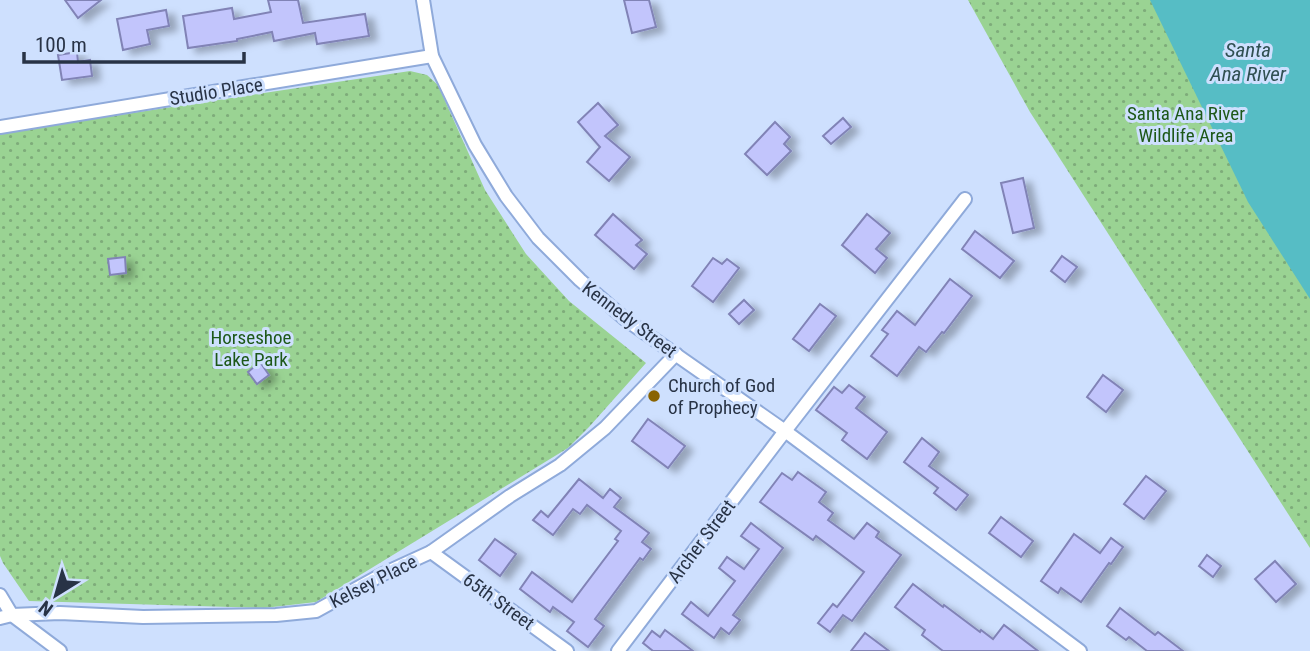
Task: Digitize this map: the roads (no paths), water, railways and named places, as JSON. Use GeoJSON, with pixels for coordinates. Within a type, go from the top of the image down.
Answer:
{"type":"FeatureCollection","features":[{"type":"Feature","properties":{"kind":"street","name":"Kennedy Street"},"geometry":{"type":"LineString","coordinates":[[423,0],[432,56],[475,145],[506,196],[538,238],[579,280],[625,319],[785,431],[1080,651]]}},
{"type":"Feature","properties":{"kind":"street","name":"Studio Place"},"geometry":{"type":"LineString","coordinates":[[0,127],[432,56]]}},
{"type":"Feature","properties":{"kind":"street","name":"Archer Street"},"geometry":{"type":"LineString","coordinates":[[618,651],[965,199]]}},
{"type":"Feature","properties":{"kind":"street","name":"Kelsey Place"},"geometry":{"type":"LineString","coordinates":[[6,617],[60,613],[143,617],[276,615],[316,611],[383,574],[431,552],[510,496],[560,465],[605,428],[676,354]]}},
{"type":"Feature","properties":{"kind":"street","name":"65th Street"},"geometry":{"type":"LineString","coordinates":[[431,552],[567,651]]}},
{"type":"Feature","properties":{"kind":"street"},"geometry":{"type":"LineString","coordinates":[[0,595],[6,617],[60,651]]}},
{"type":"Feature","properties":{"kind":"water","name":"Santa Ana River"},"geometry":{"type":"Polygon","coordinates":[[[1150,0],[1310,0],[1310,299],[1248,202],[1150,0]]]}},
{"type":"Feature","properties":{"kind":"place","name":"Church of God of Prophecy"},"geometry":{"type":"Point","coordinates":[654,396]}},
{"type":"Feature","properties":{"kind":"park label","name":"Santa Ana River Wildlife Area"},"geometry":{"type":"Point","coordinates":[1186,124]}},
{"type":"Feature","properties":{"kind":"park label","name":"Horseshoe Lake Park"},"geometry":{"type":"Point","coordinates":[251,348]}}]}
